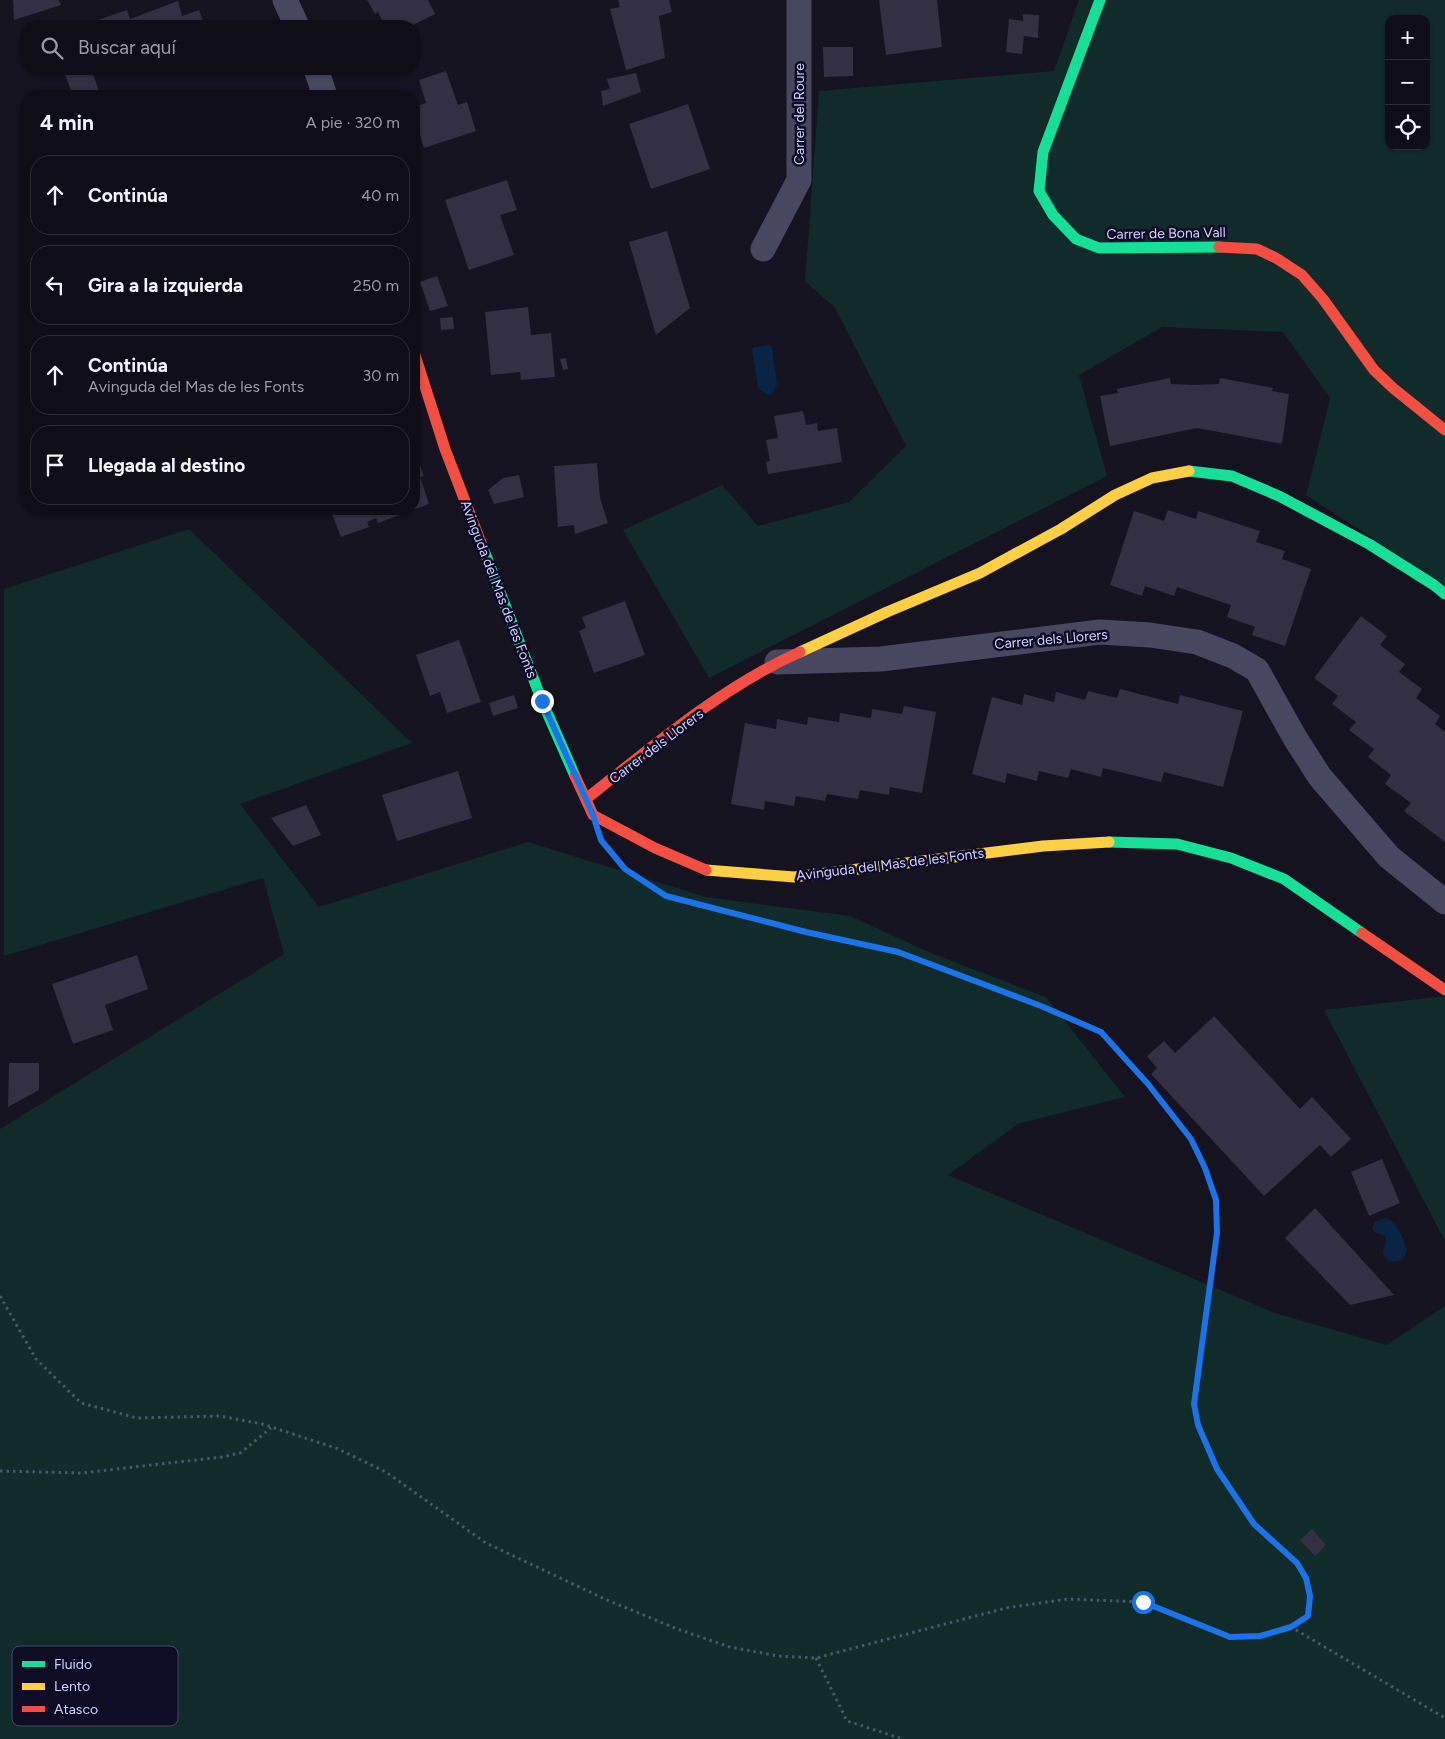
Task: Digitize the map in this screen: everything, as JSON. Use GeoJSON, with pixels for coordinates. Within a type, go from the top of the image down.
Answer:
{"type":"FeatureCollection","features":[{"type":"Feature","properties":{"kind":"street"},"geometry":{"type":"LineString","coordinates":[[285,0],[294,20]]}},
{"type":"Feature","properties":{"kind":"street","name":"Carrer del Roure"},"geometry":{"type":"LineString","coordinates":[[764,249],[799,180],[799,0]]}},
{"type":"Feature","properties":{"kind":"street","name":"Carrer de Bona Vall"},"geometry":{"type":"LineString","coordinates":[[1100,0],[1043,152],[1039,191],[1053,215],[1076,239],[1099,248],[1230,246],[1257,250],[1276,258],[1302,275],[1323,299],[1374,370],[1445,430]]}},
{"type":"Feature","properties":{"kind":"street"},"geometry":{"type":"LineString","coordinates":[[318,75],[324,90]]}},
{"type":"Feature","properties":{"kind":"street","name":"Avinguda del Mas de les Fonts"},"geometry":{"type":"LineString","coordinates":[[420,371],[445,449],[542,701],[593,815],[655,848],[709,871],[794,877],[1043,846],[1107,842],[1177,844],[1231,858],[1284,879],[1445,990]]}},
{"type":"Feature","properties":{"kind":"street","name":"Carrer dels Llorers"},"geometry":{"type":"LineString","coordinates":[[586,799],[646,751],[725,694],[777,662],[886,612],[980,573],[1061,529],[1114,495],[1152,478],[1192,470],[1232,476],[1279,496],[1369,544],[1445,594]]}},
{"type":"Feature","properties":{"kind":"street","name":"Carrer dels Llorers"},"geometry":{"type":"LineString","coordinates":[[777,662],[881,659],[1100,632],[1150,635],[1197,642],[1233,656],[1257,670],[1295,738],[1320,776],[1389,857],[1445,902]]}},
{"type":"Feature","properties":{"kind":"path"},"geometry":{"type":"LineString","coordinates":[[0,1296],[36,1359],[81,1403],[137,1418],[220,1416],[272,1427],[336,1448],[386,1472],[486,1543],[607,1600],[680,1630],[730,1647],[778,1656],[816,1658],[1006,1608],[1068,1599],[1143,1602],[1230,1637],[1260,1636],[1291,1627],[1308,1616],[1310,1596],[1306,1578],[1297,1563],[1254,1524],[1217,1469],[1198,1425],[1194,1404],[1217,1233],[1216,1200],[1205,1168],[1191,1139],[1148,1084],[1101,1032],[1041,1006],[898,952],[806,932],[666,896],[625,869]]}},
{"type":"Feature","properties":{"kind":"path"},"geometry":{"type":"LineString","coordinates":[[0,1471],[82,1473],[222,1456],[240,1452],[272,1427]]}},
{"type":"Feature","properties":{"kind":"path"},"geometry":{"type":"LineString","coordinates":[[1291,1627],[1445,1718]]}},
{"type":"Feature","properties":{"kind":"path"},"geometry":{"type":"LineString","coordinates":[[816,1658],[846,1721],[903,1739]]}},
{"type":"Feature","properties":{"kind":"green space"},"geometry":{"type":"Polygon","coordinates":[[[1079,0],[1445,0],[1445,585],[1306,495],[1330,398],[1283,332],[1162,327],[1079,375],[1107,476],[709,678],[623,530],[722,485],[758,526],[849,502],[906,446],[835,308],[805,281],[819,91],[1054,71],[1079,0]]]}},
{"type":"Feature","properties":{"kind":"green space"},"geometry":{"type":"Polygon","coordinates":[[[189,529],[412,743],[240,804],[319,907],[528,842],[706,897],[850,916],[931,953],[1046,997],[1125,1097],[1018,1124],[948,1175],[1275,1313],[1387,1345],[1445,1306],[1445,1739],[0,1739],[0,1129],[284,954],[263,878],[4,956],[4,589],[189,529]]]}},
{"type":"Feature","properties":{"kind":"green space"},"geometry":{"type":"Polygon","coordinates":[[[1445,996],[1445,1241],[1324,1010],[1445,996]]]}},
{"type":"Feature","properties":{"kind":"water"},"geometry":{"type":"Polygon","coordinates":[[[769,345],[772,347],[777,385],[772,394],[768,395],[758,388],[752,349],[769,345]]]}},
{"type":"Feature","properties":{"kind":"water"},"geometry":{"type":"Polygon","coordinates":[[[1386,1218],[1396,1226],[1407,1249],[1404,1258],[1394,1262],[1384,1256],[1385,1236],[1374,1232],[1372,1227],[1375,1222],[1386,1218]]]}},
{"type":"Feature","properties":{"kind":"building"},"geometry":{"type":"Polygon","coordinates":[[[13,0],[59,0],[61,5],[14,20],[13,0]]]}},
{"type":"Feature","properties":{"kind":"building"},"geometry":{"type":"Polygon","coordinates":[[[367,0],[428,0],[435,14],[420,22],[382,20],[378,12],[375,14],[367,0]]]}},
{"type":"Feature","properties":{"kind":"building"},"geometry":{"type":"Polygon","coordinates":[[[618,0],[669,0],[672,12],[659,16],[665,58],[626,70],[610,9],[620,7],[618,0]]]}},
{"type":"Feature","properties":{"kind":"building"},"geometry":{"type":"Polygon","coordinates":[[[879,0],[937,0],[942,47],[886,55],[879,0]]]}},
{"type":"Feature","properties":{"kind":"building"},"geometry":{"type":"Polygon","coordinates":[[[178,1],[182,16],[199,10],[203,20],[98,20],[127,10],[130,19],[178,1]]]}},
{"type":"Feature","properties":{"kind":"building"},"geometry":{"type":"Polygon","coordinates":[[[1023,14],[1039,15],[1038,38],[1024,36],[1022,54],[1006,52],[1009,19],[1023,21],[1023,14]]]}},
{"type":"Feature","properties":{"kind":"building"},"geometry":{"type":"Polygon","coordinates":[[[823,47],[853,47],[853,76],[824,77],[823,47]]]}},
{"type":"Feature","properties":{"kind":"building"},"geometry":{"type":"Polygon","coordinates":[[[446,71],[458,105],[467,102],[476,131],[424,148],[420,135],[420,105],[426,103],[419,80],[446,71]]]}},
{"type":"Feature","properties":{"kind":"building"},"geometry":{"type":"Polygon","coordinates":[[[636,73],[641,92],[603,106],[601,91],[610,89],[607,79],[636,73]]]}},
{"type":"Feature","properties":{"kind":"building"},"geometry":{"type":"Polygon","coordinates":[[[65,75],[93,75],[99,90],[71,90],[65,75]]]}},
{"type":"Feature","properties":{"kind":"building"},"geometry":{"type":"Polygon","coordinates":[[[688,104],[710,169],[651,189],[629,124],[688,104]]]}},
{"type":"Feature","properties":{"kind":"building"},"geometry":{"type":"Polygon","coordinates":[[[507,180],[517,210],[500,215],[514,255],[469,270],[445,200],[507,180]]]}},
{"type":"Feature","properties":{"kind":"building"},"geometry":{"type":"Polygon","coordinates":[[[667,231],[690,308],[656,335],[629,242],[667,231]]]}},
{"type":"Feature","properties":{"kind":"building"},"geometry":{"type":"Polygon","coordinates":[[[437,276],[448,306],[430,311],[420,282],[437,276]]]}},
{"type":"Feature","properties":{"kind":"building"},"geometry":{"type":"Polygon","coordinates":[[[528,307],[531,335],[551,333],[555,377],[521,380],[520,372],[491,375],[485,312],[528,307]]]}},
{"type":"Feature","properties":{"kind":"building"},"geometry":{"type":"Polygon","coordinates":[[[453,317],[454,329],[441,330],[440,318],[453,317]]]}},
{"type":"Feature","properties":{"kind":"building"},"geometry":{"type":"Polygon","coordinates":[[[566,358],[568,369],[563,370],[560,359],[566,358]]]}},
{"type":"Feature","properties":{"kind":"building"},"geometry":{"type":"Polygon","coordinates":[[[1170,378],[1171,384],[1195,385],[1219,384],[1220,378],[1273,388],[1272,391],[1289,394],[1282,444],[1197,428],[1110,446],[1100,396],[1118,393],[1117,389],[1170,378]]]}},
{"type":"Feature","properties":{"kind":"building"},"geometry":{"type":"Polygon","coordinates":[[[803,411],[806,425],[817,423],[818,431],[837,428],[842,462],[768,474],[766,462],[770,461],[766,440],[778,438],[774,416],[803,411]]]}},
{"type":"Feature","properties":{"kind":"building"},"geometry":{"type":"Polygon","coordinates":[[[597,463],[600,498],[608,523],[575,534],[574,525],[558,527],[554,466],[597,463]]]}},
{"type":"Feature","properties":{"kind":"building"},"geometry":{"type":"Polygon","coordinates":[[[420,465],[424,476],[420,477],[420,465]]]}},
{"type":"Feature","properties":{"kind":"building"},"geometry":{"type":"Polygon","coordinates":[[[519,475],[524,497],[494,504],[488,490],[503,478],[519,475]]]}},
{"type":"Feature","properties":{"kind":"building"},"geometry":{"type":"Polygon","coordinates":[[[420,477],[429,504],[420,507],[420,477]]]}},
{"type":"Feature","properties":{"kind":"building"},"geometry":{"type":"Polygon","coordinates":[[[1168,510],[1196,519],[1198,511],[1260,531],[1256,542],[1285,551],[1282,559],[1311,569],[1285,646],[1252,635],[1255,627],[1227,617],[1231,605],[1177,587],[1174,596],[1145,586],[1142,596],[1110,585],[1134,511],[1164,521],[1168,510]]]}},
{"type":"Feature","properties":{"kind":"building"},"geometry":{"type":"Polygon","coordinates":[[[332,515],[399,515],[378,523],[376,518],[367,522],[369,527],[341,537],[332,515]]]}},
{"type":"Feature","properties":{"kind":"building"},"geometry":{"type":"Polygon","coordinates":[[[625,601],[645,655],[594,673],[579,631],[586,628],[582,617],[625,601]]]}},
{"type":"Feature","properties":{"kind":"building"},"geometry":{"type":"Polygon","coordinates":[[[1361,616],[1387,636],[1380,645],[1405,664],[1399,672],[1422,689],[1416,698],[1440,716],[1435,724],[1445,732],[1445,842],[1404,811],[1411,803],[1385,784],[1391,775],[1368,757],[1374,749],[1349,730],[1356,722],[1332,704],[1338,696],[1314,678],[1361,616]]]}},
{"type":"Feature","properties":{"kind":"building"},"geometry":{"type":"Polygon","coordinates":[[[459,640],[481,702],[447,713],[440,692],[430,696],[416,655],[459,640]]]}},
{"type":"Feature","properties":{"kind":"building"},"geometry":{"type":"Polygon","coordinates":[[[1120,689],[1178,704],[1180,695],[1243,711],[1223,787],[1164,772],[1161,782],[1103,768],[1101,777],[1071,769],[1068,778],[1039,771],[1037,781],[1007,773],[1005,783],[972,774],[992,697],[1022,705],[1024,694],[1054,702],[1056,692],[1085,700],[1088,691],[1117,698],[1120,689]]]}},
{"type":"Feature","properties":{"kind":"building"},"geometry":{"type":"Polygon","coordinates":[[[514,695],[518,708],[493,716],[489,703],[514,695]]]}},
{"type":"Feature","properties":{"kind":"building"},"geometry":{"type":"Polygon","coordinates":[[[904,706],[936,712],[922,793],[890,787],[889,795],[860,790],[858,799],[827,794],[825,801],[796,796],[794,806],[765,801],[764,810],[731,804],[745,723],[776,729],[777,719],[807,725],[808,717],[839,722],[840,713],[871,718],[872,709],[902,714],[904,706]]]}},
{"type":"Feature","properties":{"kind":"building"},"geometry":{"type":"Polygon","coordinates":[[[458,771],[472,818],[397,841],[382,795],[458,771]]]}},
{"type":"Feature","properties":{"kind":"building"},"geometry":{"type":"Polygon","coordinates":[[[306,805],[321,835],[293,846],[271,818],[306,805]]]}},
{"type":"Feature","properties":{"kind":"building"},"geometry":{"type":"Polygon","coordinates":[[[137,955],[148,989],[105,1005],[113,1030],[73,1044],[52,984],[137,955]]]}},
{"type":"Feature","properties":{"kind":"building"},"geometry":{"type":"Polygon","coordinates":[[[1214,1016],[1300,1109],[1312,1097],[1351,1139],[1331,1157],[1320,1145],[1264,1196],[1151,1074],[1157,1068],[1147,1056],[1164,1041],[1175,1053],[1214,1016]]]}},
{"type":"Feature","properties":{"kind":"building"},"geometry":{"type":"Polygon","coordinates":[[[9,1063],[39,1063],[39,1090],[8,1107],[9,1063]]]}},
{"type":"Feature","properties":{"kind":"building"},"geometry":{"type":"Polygon","coordinates":[[[1382,1159],[1400,1203],[1369,1216],[1351,1172],[1382,1159]]]}},
{"type":"Feature","properties":{"kind":"building"},"geometry":{"type":"Polygon","coordinates":[[[1315,1208],[1394,1295],[1350,1305],[1285,1238],[1315,1208]]]}},
{"type":"Feature","properties":{"kind":"building"},"geometry":{"type":"Polygon","coordinates":[[[1312,1529],[1326,1545],[1315,1556],[1300,1540],[1312,1529]]]}},
{"type":"Feature","properties":{"kind":"traffic: fast"},"geometry":{"type":"LineString","coordinates":[[1100,0],[1043,152],[1039,191],[1053,215],[1076,239],[1099,248],[1219,247]]}},
{"type":"Feature","properties":{"kind":"traffic: fast"},"geometry":{"type":"LineString","coordinates":[[1189,471],[1232,476],[1279,496],[1369,544],[1445,594]]}},
{"type":"Feature","properties":{"kind":"traffic: fast"},"geometry":{"type":"LineString","coordinates":[[483,548],[542,701],[575,776]]}},
{"type":"Feature","properties":{"kind":"traffic: fast"},"geometry":{"type":"LineString","coordinates":[[1109,842],[1177,844],[1231,858],[1284,879],[1362,933]]}},
{"type":"Feature","properties":{"kind":"traffic: slow"},"geometry":{"type":"LineString","coordinates":[[800,652],[887,612],[980,573],[1061,529],[1115,495],[1152,478],[1189,471]]}},
{"type":"Feature","properties":{"kind":"traffic: slow"},"geometry":{"type":"LineString","coordinates":[[706,870],[794,877],[1043,846],[1109,842]]}},
{"type":"Feature","properties":{"kind":"traffic: jam"},"geometry":{"type":"LineString","coordinates":[[1219,247],[1257,249],[1276,258],[1302,275],[1323,299],[1374,370],[1445,430]]}},
{"type":"Feature","properties":{"kind":"traffic: jam"},"geometry":{"type":"LineString","coordinates":[[420,371],[445,449],[483,548]]}},
{"type":"Feature","properties":{"kind":"traffic: jam"},"geometry":{"type":"LineString","coordinates":[[586,799],[663,738],[716,700],[743,682],[800,652]]}},
{"type":"Feature","properties":{"kind":"traffic: jam"},"geometry":{"type":"LineString","coordinates":[[575,776],[593,815],[655,848],[706,870]]}},
{"type":"Feature","properties":{"kind":"traffic: jam"},"geometry":{"type":"LineString","coordinates":[[1362,933],[1445,990]]}},
{"type":"Feature","properties":{"kind":"route"},"geometry":{"type":"LineString","coordinates":[[542,701],[593,815],[601,840],[625,869],[666,896],[806,932],[898,952],[1041,1006],[1101,1032],[1148,1084],[1191,1139],[1205,1168],[1216,1200],[1217,1233],[1196,1382],[1194,1404],[1198,1425],[1217,1469],[1254,1524],[1297,1563],[1306,1578],[1310,1596],[1308,1616],[1291,1627],[1260,1636],[1230,1637],[1143,1602]]}}]}
